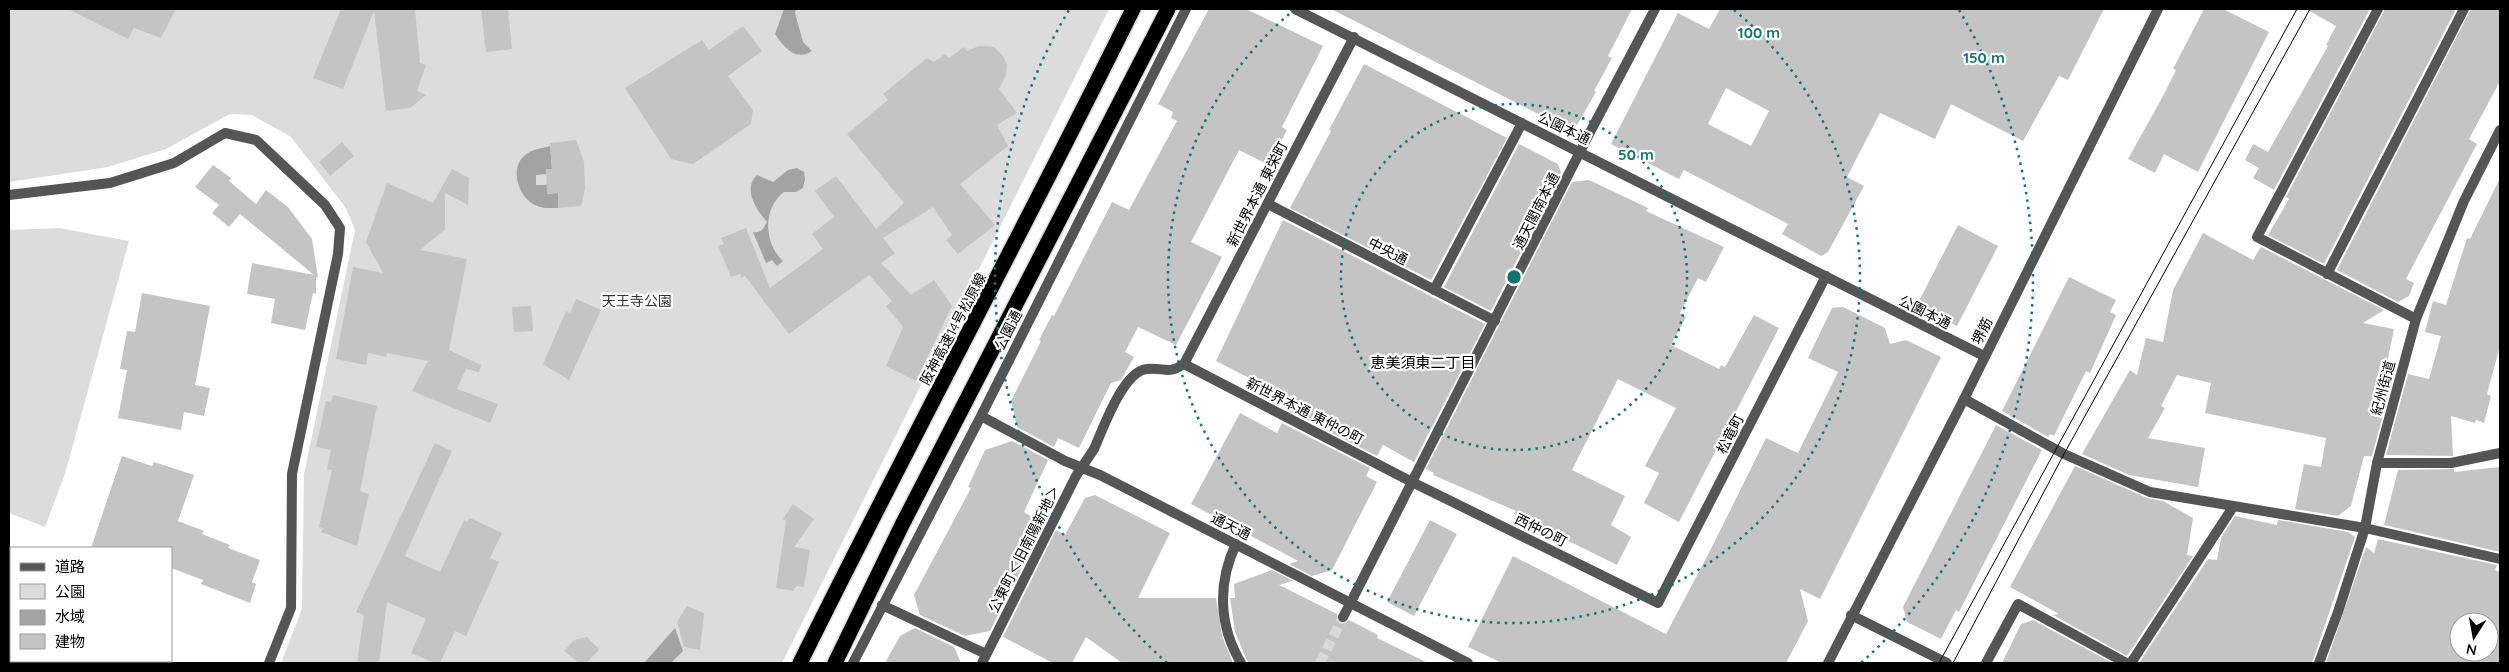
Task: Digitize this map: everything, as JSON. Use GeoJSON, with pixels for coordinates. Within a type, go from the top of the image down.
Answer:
{"type":"FeatureCollection","features":[{"type":"Feature","properties":{"kind":"highway","name":"阪神高速14号松原線"},"geometry":{"type":"LineString","coordinates":[[800,663],[850,562],[1048,182],[1133,9]]}},
{"type":"Feature","properties":{"kind":"highway"},"geometry":{"type":"LineString","coordinates":[[835,663],[902,525],[1168,9]]}},
{"type":"Feature","properties":{"kind":"street","name":"公園通"},"geometry":{"type":"LineString","coordinates":[[853,663],[981,416],[1186,9]]}},
{"type":"Feature","properties":{"kind":"street","name":"公園本通"},"geometry":{"type":"LineString","coordinates":[[1295,9],[1354,37],[1984,356]]}},
{"type":"Feature","properties":{"kind":"street","name":"通天閣南本通"},"geometry":{"type":"LineString","coordinates":[[1343,617],[1587,138],[1656,9]]}},
{"type":"Feature","properties":{"kind":"street","name":"堺筋"},"geometry":{"type":"LineString","coordinates":[[1828,663],[1851,615],[1964,399],[2158,9]]}},
{"type":"Feature","properties":{"kind":"street"},"geometry":{"type":"LineString","coordinates":[[2378,9],[2257,237],[2416,319]]}},
{"type":"Feature","properties":{"kind":"street"},"geometry":{"type":"LineString","coordinates":[[2327,274],[2464,9]]}},
{"type":"Feature","properties":{"kind":"street","name":"新世界本通 東栄町"},"geometry":{"type":"LineString","coordinates":[[1184,364],[1354,37]]}},
{"type":"Feature","properties":{"kind":"street"},"geometry":{"type":"LineString","coordinates":[[1434,290],[1522,123]]}},
{"type":"Feature","properties":{"kind":"street","name":"紀州街道"},"geometry":{"type":"LineString","coordinates":[[2319,663],[2365,528],[2377,463],[2416,319],[2464,202],[2500,130]]}},
{"type":"Feature","properties":{"kind":"street"},"geometry":{"type":"LineString","coordinates":[[9,195],[110,183],[174,163],[224,133],[256,140],[325,204],[340,228],[338,254],[292,474],[291,608],[270,663]]}},
{"type":"Feature","properties":{"kind":"street","name":"中央通"},"geometry":{"type":"LineString","coordinates":[[1268,204],[1495,321]]}},
{"type":"Feature","properties":{"kind":"street","name":"松竜町"},"geometry":{"type":"LineString","coordinates":[[1658,603],[1826,276]]}},
{"type":"Feature","properties":{"kind":"street","name":"公東町＜旧南陽新地＞"},"geometry":{"type":"LineString","coordinates":[[984,659],[1076,476],[1094,448],[1120,393],[1134,373],[1146,369],[1174,371],[1184,364]]}},
{"type":"Feature","properties":{"kind":"street","name":"新世界本通 東仲の町"},"geometry":{"type":"LineString","coordinates":[[1184,364],[1412,482]]}},
{"type":"Feature","properties":{"kind":"street"},"geometry":{"type":"LineString","coordinates":[[1964,399],[2064,454],[2150,492],[2365,528],[2500,559]]}},
{"type":"Feature","properties":{"kind":"street","name":"通天通"},"geometry":{"type":"LineString","coordinates":[[981,416],[1351,602],[1461,662]]}},
{"type":"Feature","properties":{"kind":"street"},"geometry":{"type":"LineString","coordinates":[[2377,463],[2451,463],[2500,453]]}},
{"type":"Feature","properties":{"kind":"street","name":"西仲の町"},"geometry":{"type":"LineString","coordinates":[[1412,482],[1658,603]]}},
{"type":"Feature","properties":{"kind":"street"},"geometry":{"type":"LineString","coordinates":[[2131,663],[2233,507]]}},
{"type":"Feature","properties":{"kind":"street"},"geometry":{"type":"LineString","coordinates":[[1236,544],[1226,571],[1222,597],[1224,621],[1229,641],[1241,663]]}},
{"type":"Feature","properties":{"kind":"street"},"geometry":{"type":"LineString","coordinates":[[1986,663],[2018,604],[2126,663]]}},
{"type":"Feature","properties":{"kind":"street"},"geometry":{"type":"LineString","coordinates":[[882,605],[984,659]]}},
{"type":"Feature","properties":{"kind":"street"},"geometry":{"type":"LineString","coordinates":[[1851,615],[1947,663]]}},
{"type":"Feature","properties":{"kind":"green space","name":"天王寺公園"},"geometry":{"type":"Polygon","coordinates":[[[9,9],[1109,9],[782,663],[281,663],[302,609],[304,474],[355,230],[346,208],[291,137],[252,115],[230,114],[166,149],[108,167],[9,182],[9,9]]]}},
{"type":"Feature","properties":{"kind":"green space"},"geometry":{"type":"Polygon","coordinates":[[[59,228],[129,241],[65,474],[45,527],[9,513],[9,230],[59,228]]]}},
{"type":"Feature","properties":{"kind":"water"},"geometry":{"type":"Polygon","coordinates":[[[784,9],[796,9],[795,13],[803,42],[812,51],[800,55],[790,52],[775,34],[784,9]]]}},
{"type":"Feature","properties":{"kind":"water"},"geometry":{"type":"Polygon","coordinates":[[[550,146],[552,169],[546,169],[546,174],[536,175],[536,185],[547,185],[547,194],[558,193],[558,208],[543,208],[529,201],[517,180],[518,165],[522,158],[530,152],[550,146]]]}},
{"type":"Feature","properties":{"kind":"water"},"geometry":{"type":"Polygon","coordinates":[[[797,168],[804,172],[803,188],[796,192],[784,192],[772,207],[769,217],[769,236],[777,254],[783,261],[777,266],[772,260],[766,263],[753,232],[762,230],[767,222],[755,206],[751,187],[757,175],[773,182],[788,170],[797,168]]]}},
{"type":"Feature","properties":{"kind":"water"},"geometry":{"type":"Polygon","coordinates":[[[675,628],[683,651],[671,663],[644,663],[675,628]]]}},
{"type":"Feature","properties":{"kind":"building"},"geometry":{"type":"Polygon","coordinates":[[[68,9],[176,9],[161,38],[134,28],[128,39],[68,9]]]}},
{"type":"Feature","properties":{"kind":"building"},"geometry":{"type":"Polygon","coordinates":[[[341,9],[415,9],[420,63],[426,65],[417,91],[426,95],[410,108],[386,111],[374,11],[343,89],[313,78],[341,9]]]}},
{"type":"Feature","properties":{"kind":"building"},"geometry":{"type":"Polygon","coordinates":[[[481,9],[508,9],[512,49],[486,52],[481,9]]]}},
{"type":"Feature","properties":{"kind":"building"},"geometry":{"type":"Polygon","coordinates":[[[1209,9],[1246,9],[1323,46],[1282,127],[1287,130],[1269,165],[1239,150],[1191,242],[1222,257],[1176,345],[1138,327],[1125,352],[1134,357],[1121,380],[1111,383],[1079,448],[1058,438],[1054,447],[1017,427],[1011,401],[1041,341],[1039,340],[1052,315],[1054,316],[1112,202],[1129,210],[1177,121],[1171,118],[1173,112],[1158,104],[1209,9]]]}},
{"type":"Feature","properties":{"kind":"building"},"geometry":{"type":"Polygon","coordinates":[[[1331,9],[1632,9],[1608,56],[1612,58],[1594,91],[1596,92],[1577,125],[1573,123],[1570,130],[1331,9]]]}},
{"type":"Feature","properties":{"kind":"building"},"geometry":{"type":"Polygon","coordinates":[[[1720,9],[2104,9],[2068,80],[2059,76],[2023,141],[1951,104],[1935,139],[1880,113],[1847,177],[1864,186],[1828,252],[1821,256],[1782,234],[1788,224],[1684,170],[1679,179],[1611,144],[1678,13],[1709,29],[1720,9]],[[1726,88],[1708,124],[1751,146],[1769,111],[1726,88]]]}},
{"type":"Feature","properties":{"kind":"building"},"geometry":{"type":"Polygon","coordinates":[[[2204,9],[2223,9],[2269,32],[2198,172],[2164,154],[2155,173],[2128,159],[2163,96],[2176,70],[2173,69],[2204,9]]]}},
{"type":"Feature","properties":{"kind":"building"},"geometry":{"type":"Polygon","coordinates":[[[2306,9],[2370,9],[2274,190],[2253,178],[2259,168],[2245,160],[2253,144],[2268,152],[2328,46],[2326,45],[2336,26],[2306,9]]]}},
{"type":"Feature","properties":{"kind":"building"},"geometry":{"type":"Polygon","coordinates":[[[2385,9],[2456,9],[2324,264],[2268,235],[2289,199],[2286,197],[2385,9]]]}},
{"type":"Feature","properties":{"kind":"building"},"geometry":{"type":"Polygon","coordinates":[[[2471,9],[2500,9],[2500,81],[2469,139],[2477,144],[2406,279],[2414,283],[2409,296],[2398,302],[2337,270],[2471,9]]]}},
{"type":"Feature","properties":{"kind":"building"},"geometry":{"type":"Polygon","coordinates":[[[743,26],[762,51],[728,76],[753,110],[751,124],[693,164],[671,159],[625,88],[702,40],[709,50],[743,26]]]}},
{"type":"Feature","properties":{"kind":"building"},"geometry":{"type":"Polygon","coordinates":[[[979,46],[994,47],[1003,56],[1007,65],[1006,75],[999,89],[1017,113],[997,125],[1008,146],[960,184],[995,225],[958,254],[946,240],[952,235],[933,207],[883,238],[895,253],[881,263],[911,295],[934,280],[952,306],[916,381],[886,366],[903,327],[886,306],[892,301],[869,275],[789,334],[745,276],[741,278],[740,274],[731,277],[718,246],[724,244],[721,238],[746,228],[770,288],[823,249],[812,234],[834,217],[815,191],[836,176],[876,229],[904,203],[847,134],[888,100],[883,94],[927,58],[934,62],[945,54],[949,58],[964,47],[967,51],[979,46]]]}},
{"type":"Feature","properties":{"kind":"building"},"geometry":{"type":"Polygon","coordinates":[[[1364,64],[1507,138],[1431,280],[1290,208],[1364,64]]]}},
{"type":"Feature","properties":{"kind":"building"},"geometry":{"type":"Polygon","coordinates":[[[576,140],[584,162],[585,189],[581,206],[558,208],[558,193],[547,194],[546,169],[552,169],[550,143],[576,140]]]}},
{"type":"Feature","properties":{"kind":"building"},"geometry":{"type":"Polygon","coordinates":[[[342,142],[354,156],[330,176],[319,162],[342,142]]]}},
{"type":"Feature","properties":{"kind":"building"},"geometry":{"type":"Polygon","coordinates":[[[1519,144],[1558,164],[1561,173],[1491,311],[1444,287],[1519,144]]]}},
{"type":"Feature","properties":{"kind":"building"},"geometry":{"type":"Polygon","coordinates":[[[213,165],[231,178],[229,181],[256,204],[266,190],[288,207],[312,239],[318,278],[316,277],[316,294],[313,293],[305,330],[271,323],[275,299],[247,294],[252,263],[314,275],[240,214],[229,227],[212,213],[219,205],[195,187],[213,165]]]}},
{"type":"Feature","properties":{"kind":"building"},"geometry":{"type":"Polygon","coordinates":[[[452,169],[469,178],[468,205],[445,193],[445,229],[420,250],[467,259],[449,350],[481,365],[479,372],[466,369],[457,389],[498,404],[490,423],[412,391],[428,361],[387,353],[386,357],[368,353],[366,365],[336,359],[353,267],[383,273],[366,242],[387,183],[433,203],[452,169]]]}},
{"type":"Feature","properties":{"kind":"building"},"geometry":{"type":"Polygon","coordinates":[[[2500,178],[2500,346],[2487,394],[2491,396],[2484,423],[2476,420],[2475,423],[2451,416],[2453,456],[2386,455],[2408,374],[2429,379],[2441,336],[2425,332],[2433,301],[2446,305],[2467,238],[2470,239],[2500,178]]]}},
{"type":"Feature","properties":{"kind":"building"},"geometry":{"type":"Polygon","coordinates":[[[1589,180],[1648,208],[1646,211],[1724,247],[1706,282],[1698,278],[1680,313],[1686,317],[1671,345],[1719,369],[1721,365],[1725,367],[1754,315],[1779,328],[1679,522],[1644,503],[1659,473],[1645,466],[1676,408],[1618,379],[1572,470],[1625,496],[1611,525],[1631,537],[1617,565],[1514,514],[1516,511],[1433,475],[1434,473],[1426,469],[1572,182],[1589,180]]]}},
{"type":"Feature","properties":{"kind":"building"},"geometry":{"type":"Polygon","coordinates":[[[1283,220],[1485,324],[1414,462],[1383,445],[1377,456],[1289,411],[1294,401],[1216,361],[1283,220]]]}},
{"type":"Feature","properties":{"kind":"building"},"geometry":{"type":"Polygon","coordinates":[[[1958,225],[1998,246],[1957,326],[1917,305],[1958,225]]]}},
{"type":"Feature","properties":{"kind":"building"},"geometry":{"type":"Polygon","coordinates":[[[2203,233],[2253,260],[2261,247],[2384,310],[2363,323],[2394,329],[2386,368],[2395,371],[2372,456],[2364,456],[2351,506],[2338,516],[2295,509],[2304,464],[2321,467],[2326,438],[2205,413],[2211,383],[2177,375],[2161,406],[2165,408],[2148,438],[2205,448],[2198,487],[2129,475],[2082,454],[2130,370],[2137,375],[2146,338],[2163,342],[2173,290],[2203,233]]]}},
{"type":"Feature","properties":{"kind":"building"},"geometry":{"type":"Polygon","coordinates":[[[2069,277],[2116,300],[2110,312],[2116,315],[2090,373],[2086,371],[2054,436],[2050,434],[2048,437],[2002,411],[2069,277]]]}},
{"type":"Feature","properties":{"kind":"building"},"geometry":{"type":"Polygon","coordinates":[[[142,293],[210,306],[195,385],[210,388],[204,416],[184,412],[181,430],[118,418],[127,370],[120,369],[127,331],[135,332],[142,293]]]}},
{"type":"Feature","properties":{"kind":"building"},"geometry":{"type":"Polygon","coordinates":[[[576,299],[601,310],[569,380],[543,364],[566,311],[570,313],[576,299]]]}},
{"type":"Feature","properties":{"kind":"building"},"geometry":{"type":"Polygon","coordinates":[[[531,306],[533,331],[514,332],[512,307],[531,306]]]}},
{"type":"Feature","properties":{"kind":"building"},"geometry":{"type":"Polygon","coordinates":[[[1843,307],[1885,328],[1890,344],[1906,340],[1941,357],[1820,599],[1800,589],[1808,621],[1786,663],[1502,663],[1468,647],[1513,556],[1666,634],[1766,438],[1798,453],[1838,372],[1808,358],[1832,308],[1843,307]]]}},
{"type":"Feature","properties":{"kind":"building"},"geometry":{"type":"Polygon","coordinates":[[[333,395],[377,406],[360,491],[369,494],[357,546],[321,532],[323,528],[319,527],[332,470],[327,469],[331,450],[316,447],[326,401],[331,402],[333,395]]]}},
{"type":"Feature","properties":{"kind":"building"},"geometry":{"type":"Polygon","coordinates":[[[1240,413],[1277,433],[1282,423],[1370,468],[1366,476],[1377,482],[1332,570],[1312,576],[1289,564],[1298,561],[1191,504],[1240,413]]]}},
{"type":"Feature","properties":{"kind":"building"},"geometry":{"type":"Polygon","coordinates":[[[1996,425],[2042,450],[1959,612],[1956,610],[1941,639],[1907,622],[1903,607],[1996,425]]]}},
{"type":"Feature","properties":{"kind":"building"},"geometry":{"type":"Polygon","coordinates":[[[1012,441],[1048,460],[1024,512],[1044,524],[990,631],[965,636],[920,615],[914,595],[971,488],[968,487],[985,450],[1012,441]]]}},
{"type":"Feature","properties":{"kind":"building"},"geometry":{"type":"Polygon","coordinates":[[[435,443],[452,451],[405,556],[440,572],[464,520],[467,521],[470,518],[502,533],[490,558],[499,562],[466,636],[455,631],[440,663],[435,663],[411,653],[426,619],[387,602],[379,663],[357,663],[364,615],[356,612],[435,443]]]}},
{"type":"Feature","properties":{"kind":"building"},"geometry":{"type":"Polygon","coordinates":[[[122,456],[152,466],[154,462],[194,475],[178,521],[204,531],[202,534],[230,545],[228,548],[260,560],[252,582],[256,584],[250,603],[201,584],[203,580],[172,568],[172,547],[91,547],[122,456]]]}},
{"type":"Feature","properties":{"kind":"building"},"geometry":{"type":"Polygon","coordinates":[[[2075,466],[2147,498],[2163,501],[2193,518],[2187,555],[2193,556],[2127,656],[2053,615],[2059,614],[2010,587],[2075,466]]]}},
{"type":"Feature","properties":{"kind":"building"},"geometry":{"type":"Polygon","coordinates":[[[2499,467],[2500,552],[2384,525],[2398,470],[2454,469],[2454,472],[2499,467]]]}},
{"type":"Feature","properties":{"kind":"building"},"geometry":{"type":"Polygon","coordinates":[[[1095,495],[1170,533],[1138,598],[1216,598],[1222,636],[1233,663],[1122,663],[1086,637],[1072,663],[1053,663],[1003,637],[1056,530],[1065,535],[1085,498],[1095,495]]]}},
{"type":"Feature","properties":{"kind":"building"},"geometry":{"type":"Polygon","coordinates":[[[793,504],[814,519],[794,547],[810,550],[804,587],[797,586],[793,591],[776,588],[786,521],[783,519],[793,504]]]}},
{"type":"Feature","properties":{"kind":"building"},"geometry":{"type":"Polygon","coordinates":[[[2235,516],[2277,525],[2278,520],[2348,532],[2355,537],[2312,663],[2139,663],[2208,559],[2217,560],[2221,538],[2235,516]]]}},
{"type":"Feature","properties":{"kind":"building"},"geometry":{"type":"Polygon","coordinates":[[[1430,520],[1457,534],[1414,616],[1387,602],[1430,520]]]}},
{"type":"Feature","properties":{"kind":"building"},"geometry":{"type":"Polygon","coordinates":[[[2378,539],[2497,565],[2495,570],[2500,572],[2500,663],[2326,663],[2366,547],[2374,553],[2378,539]]]}},
{"type":"Feature","properties":{"kind":"building"},"geometry":{"type":"Polygon","coordinates":[[[1272,570],[1293,581],[1279,585],[1337,614],[1339,623],[1344,624],[1349,620],[1378,635],[1377,638],[1428,663],[1248,663],[1235,632],[1230,598],[1235,598],[1234,584],[1272,570]]]}},
{"type":"Feature","properties":{"kind":"building"},"geometry":{"type":"Polygon","coordinates":[[[687,606],[704,613],[700,650],[684,647],[677,622],[687,606]]]}},
{"type":"Feature","properties":{"kind":"building"},"geometry":{"type":"Polygon","coordinates":[[[2033,620],[2112,663],[2002,663],[2021,624],[2033,620]]]}},
{"type":"Feature","properties":{"kind":"building"},"geometry":{"type":"Polygon","coordinates":[[[915,628],[954,647],[961,663],[885,663],[900,636],[915,628]]]}},
{"type":"Feature","properties":{"kind":"building"},"geometry":{"type":"Polygon","coordinates":[[[587,637],[599,649],[587,663],[579,663],[564,651],[574,640],[587,637]]]}},
{"type":"Feature","properties":{"kind":"tunnel"},"geometry":{"type":"LineString","coordinates":[[1320,663],[1343,617]]}},
{"type":"Feature","properties":{"kind":"tram line"},"geometry":{"type":"LineString","coordinates":[[1939,663],[2297,9]]}},
{"type":"Feature","properties":{"kind":"tram line"},"geometry":{"type":"LineString","coordinates":[[1953,663],[2064,454],[2310,9]]}},
{"type":"Feature","properties":{"kind":"district","name":"恵美須東二丁目"},"geometry":{"type":"Point","coordinates":[1423,362]}}]}
